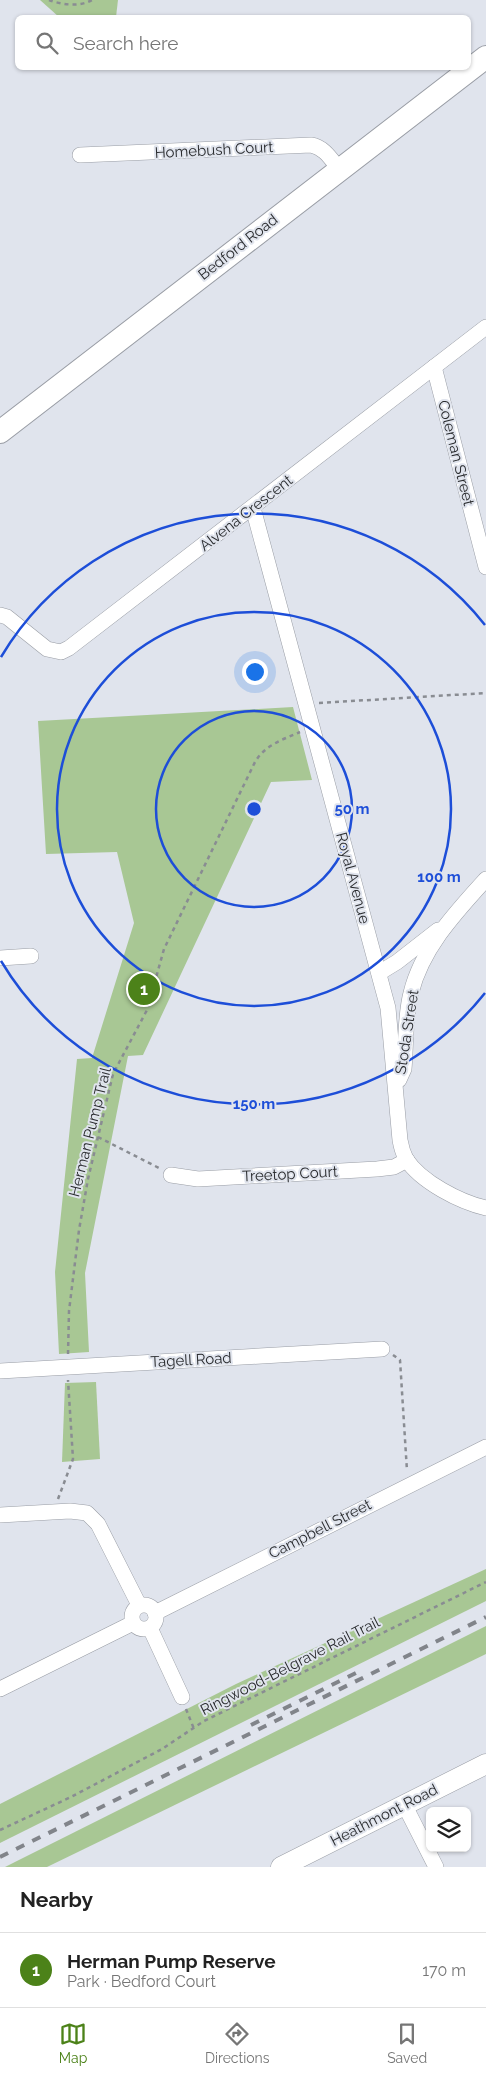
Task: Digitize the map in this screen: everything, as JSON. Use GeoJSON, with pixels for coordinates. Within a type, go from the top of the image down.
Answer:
{"type":"FeatureCollection","features":[{"type":"Feature","properties":{"kind":"main road","name":"Bedford Road"},"geometry":{"type":"LineString","coordinates":[[471,66],[482,57]]}},
{"type":"Feature","properties":{"kind":"main road","name":"Bedford Road"},"geometry":{"type":"LineString","coordinates":[[0,432],[465,70]]}},
{"type":"Feature","properties":{"kind":"street","name":"Homebush Court"},"geometry":{"type":"LineString","coordinates":[[80,156],[311,145],[317,146],[324,152],[339,169]]}},
{"type":"Feature","properties":{"kind":"street","name":"Alvena Crescent"},"geometry":{"type":"LineString","coordinates":[[0,615],[7,617],[47,648],[61,652],[82,640],[486,327]]}},
{"type":"Feature","properties":{"kind":"street","name":"Coleman Street"},"geometry":{"type":"LineString","coordinates":[[434,367],[486,567]]}},
{"type":"Feature","properties":{"kind":"street","name":"Royal Avenue"},"geometry":{"type":"LineString","coordinates":[[253,508],[388,1008],[400,1140],[407,1160]]}},
{"type":"Feature","properties":{"kind":"street","name":"Stoda Street"},"geometry":{"type":"LineString","coordinates":[[396,1088],[404,1069],[410,993],[423,960],[448,923],[486,879]]}},
{"type":"Feature","properties":{"kind":"street","name":"Stoda Street"},"geometry":{"type":"LineString","coordinates":[[379,973],[397,962],[448,923]]}},
{"type":"Feature","properties":{"kind":"street"},"geometry":{"type":"LineString","coordinates":[[0,958],[31,956]]}},
{"type":"Feature","properties":{"kind":"street"},"geometry":{"type":"LineString","coordinates":[[407,1160],[430,1181],[453,1197],[486,1208]]}},
{"type":"Feature","properties":{"kind":"street","name":"Treetop Court"},"geometry":{"type":"LineString","coordinates":[[171,1175],[198,1179],[377,1169],[394,1167],[407,1160]]}},
{"type":"Feature","properties":{"kind":"street","name":"Tagell Road"},"geometry":{"type":"LineString","coordinates":[[0,1371],[382,1349]]}},
{"type":"Feature","properties":{"kind":"street","name":"Campbell Street"},"geometry":{"type":"LineString","coordinates":[[155,1612],[486,1447]]}},
{"type":"Feature","properties":{"kind":"street"},"geometry":{"type":"LineString","coordinates":[[0,1515],[80,1511],[92,1517],[98,1524],[139,1605]]}},
{"type":"Feature","properties":{"kind":"street"},"geometry":{"type":"LineString","coordinates":[[139,1605],[150,1606],[155,1612],[155,1623],[150,1628],[138,1629],[133,1623],[131,1615],[139,1605]]}},
{"type":"Feature","properties":{"kind":"street"},"geometry":{"type":"LineString","coordinates":[[0,1689],[133,1623]]}},
{"type":"Feature","properties":{"kind":"street"},"geometry":{"type":"LineString","coordinates":[[150,1628],[182,1697]]}},
{"type":"Feature","properties":{"kind":"street","name":"Heathmont Road"},"geometry":{"type":"LineString","coordinates":[[282,1867],[486,1764]]}},
{"type":"Feature","properties":{"kind":"street"},"geometry":{"type":"LineString","coordinates":[[404,1804],[436,1867]]}},
{"type":"Feature","properties":{"kind":"path"},"geometry":{"type":"LineString","coordinates":[[49,0],[70,4],[82,4],[92,0]]}},
{"type":"Feature","properties":{"kind":"path"},"geometry":{"type":"LineString","coordinates":[[312,703],[486,693]]}},
{"type":"Feature","properties":{"kind":"path","name":"Herman Pump Trail"},"geometry":{"type":"LineString","coordinates":[[53,1512],[72,1459],[67,1368],[69,1311],[79,1230],[112,1074],[147,1010],[164,949],[222,827],[236,803],[254,762],[260,752],[272,744],[312,727]]}},
{"type":"Feature","properties":{"kind":"path"},"geometry":{"type":"LineString","coordinates":[[98,1136],[171,1175]]}},
{"type":"Feature","properties":{"kind":"path"},"geometry":{"type":"LineString","coordinates":[[382,1349],[400,1360],[407,1485]]}},
{"type":"Feature","properties":{"kind":"path","name":"Ringwood-Belgrave Rail Trail"},"geometry":{"type":"LineString","coordinates":[[0,1830],[72,1797],[162,1749],[204,1721],[486,1582]]}},
{"type":"Feature","properties":{"kind":"path"},"geometry":{"type":"LineString","coordinates":[[182,1697],[194,1729]]}},
{"type":"Feature","properties":{"kind":"green space"},"geometry":{"type":"Polygon","coordinates":[[[40,0],[118,0],[116,15],[57,15],[40,0]]]}},
{"type":"Feature","properties":{"kind":"green space"},"geometry":{"type":"Polygon","coordinates":[[[293,707],[312,780],[271,782],[143,1055],[128,1056],[85,1273],[89,1352],[59,1354],[55,1272],[77,1059],[92,1058],[134,923],[117,852],[46,854],[38,721],[293,707]]]}},
{"type":"Feature","properties":{"kind":"green space"},"geometry":{"type":"Polygon","coordinates":[[[96,1382],[100,1459],[62,1462],[65,1383],[96,1382]]]}},
{"type":"Feature","properties":{"kind":"green space"},"geometry":{"type":"Polygon","coordinates":[[[486,1569],[486,1601],[0,1843],[0,1804],[236,1684],[486,1569]]]}},
{"type":"Feature","properties":{"kind":"green space"},"geometry":{"type":"Polygon","coordinates":[[[486,1626],[486,1654],[47,1867],[5,1867],[486,1626]]]}},
{"type":"Feature","properties":{"kind":"railway"},"geometry":{"type":"LineString","coordinates":[[0,1857],[486,1617]]}},
{"type":"Feature","properties":{"kind":"railway"},"geometry":{"type":"LineString","coordinates":[[251,1725],[356,1673]]}},
{"type":"Feature","properties":{"kind":"place","name":"Herman Pump Reserve"},"geometry":{"type":"Point","coordinates":[144,989]}}]}
